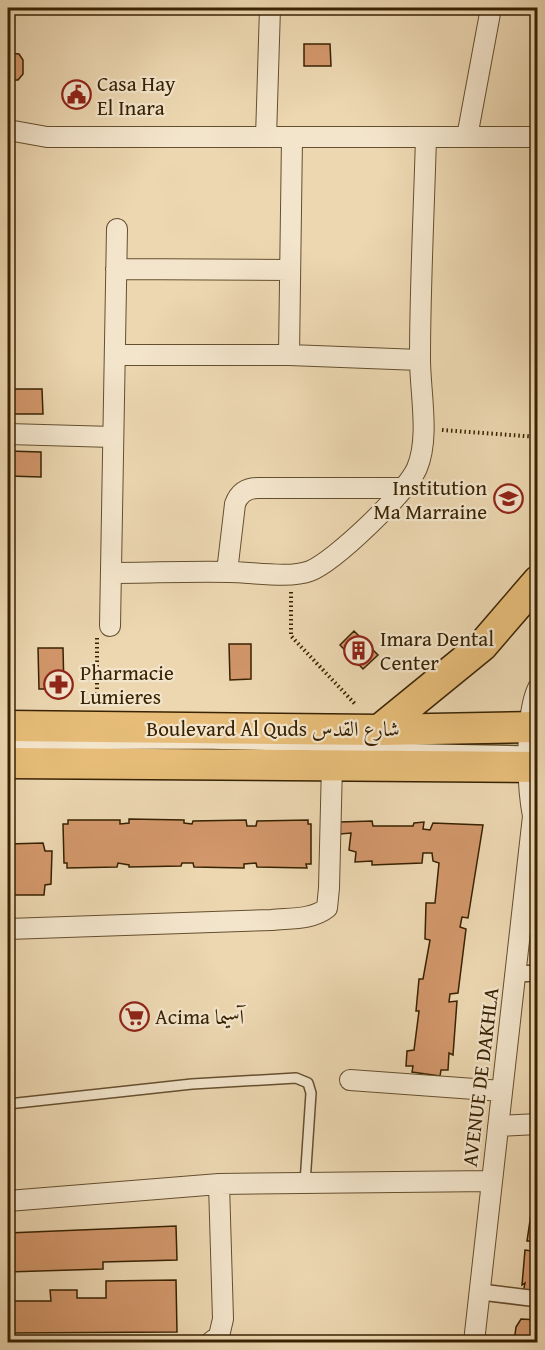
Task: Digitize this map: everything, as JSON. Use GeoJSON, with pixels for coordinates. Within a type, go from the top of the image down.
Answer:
{"type":"FeatureCollection","features":[{"type":"Feature","properties":{"kind":"main road"},"geometry":{"type":"LineString","coordinates":[[379,730],[482,646],[537,581]]}},
{"type":"Feature","properties":{"kind":"main road","name":"Boulevard Al Quds شارع القدس"},"geometry":{"type":"LineString","coordinates":[[8,726],[379,730],[533,745]]}},
{"type":"Feature","properties":{"kind":"main road","name":"Boulevard Al Quds شارع القدس"},"geometry":{"type":"LineString","coordinates":[[8,763],[332,764],[533,745]]}},
{"type":"Feature","properties":{"kind":"street"},"geometry":{"type":"LineString","coordinates":[[266,137],[270,8]]}},
{"type":"Feature","properties":{"kind":"street"},"geometry":{"type":"LineString","coordinates":[[467,137],[491,8]]}},
{"type":"Feature","properties":{"kind":"street"},"geometry":{"type":"LineString","coordinates":[[8,130],[47,137],[537,137]]}},
{"type":"Feature","properties":{"kind":"street"},"geometry":{"type":"LineString","coordinates":[[111,573],[291,574],[310,571],[334,556],[361,533],[403,488],[417,467],[423,429],[420,360],[426,137]]}},
{"type":"Feature","properties":{"kind":"street"},"geometry":{"type":"LineString","coordinates":[[289,356],[292,138]]}},
{"type":"Feature","properties":{"kind":"street"},"geometry":{"type":"LineString","coordinates":[[110,626],[117,228]]}},
{"type":"Feature","properties":{"kind":"street"},"geometry":{"type":"LineString","coordinates":[[116,269],[290,270]]}},
{"type":"Feature","properties":{"kind":"street"},"geometry":{"type":"LineString","coordinates":[[116,355],[289,356],[420,360]]}},
{"type":"Feature","properties":{"kind":"street"},"geometry":{"type":"LineString","coordinates":[[8,434],[113,437]]}},
{"type":"Feature","properties":{"kind":"street"},"geometry":{"type":"LineString","coordinates":[[227,572],[235,504],[240,495],[247,490],[258,488],[403,488]]}},
{"type":"Feature","properties":{"kind":"street","name":"AVENUE DE DAKHLA"},"geometry":{"type":"LineString","coordinates":[[474,1342],[535,812],[529,789],[533,745],[533,698],[537,688]]}},
{"type":"Feature","properties":{"kind":"street"},"geometry":{"type":"LineString","coordinates":[[8,929],[272,920],[310,916],[322,912],[327,908],[329,888],[332,764]]}},
{"type":"Feature","properties":{"kind":"street"},"geometry":{"type":"LineString","coordinates":[[516,974],[537,973]]}},
{"type":"Feature","properties":{"kind":"street"},"geometry":{"type":"LineString","coordinates":[[350,1080],[502,1091]]}},
{"type":"Feature","properties":{"kind":"street"},"geometry":{"type":"LineString","coordinates":[[498,1126],[537,1124]]}},
{"type":"Feature","properties":{"kind":"street"},"geometry":{"type":"LineString","coordinates":[[8,1201],[219,1184],[492,1181]]}},
{"type":"Feature","properties":{"kind":"street"},"geometry":{"type":"LineString","coordinates":[[211,1342],[219,1336],[223,1318],[219,1184]]}},
{"type":"Feature","properties":{"kind":"street"},"geometry":{"type":"LineString","coordinates":[[481,1292],[537,1299]]}},
{"type":"Feature","properties":{"kind":"lane"},"geometry":{"type":"LineString","coordinates":[[8,737],[533,745]]}},
{"type":"Feature","properties":{"kind":"lane"},"geometry":{"type":"LineString","coordinates":[[8,745],[533,745]]}},
{"type":"Feature","properties":{"kind":"lane"},"geometry":{"type":"LineString","coordinates":[[8,1104],[192,1084],[296,1078],[308,1083],[311,1093],[305,1183]]}},
{"type":"Feature","properties":{"kind":"path"},"geometry":{"type":"LineString","coordinates":[[423,429],[537,437]]}},
{"type":"Feature","properties":{"kind":"path"},"geometry":{"type":"LineString","coordinates":[[291,574],[291,636],[379,730]]}},
{"type":"Feature","properties":{"kind":"path"},"geometry":{"type":"LineString","coordinates":[[97,727],[97,626],[110,626]]}},
{"type":"Feature","properties":{"kind":"building"},"geometry":{"type":"Polygon","coordinates":[[[304,44],[330,44],[331,66],[304,66],[304,44]]]}},
{"type":"Feature","properties":{"kind":"building"},"geometry":{"type":"Polygon","coordinates":[[[8,53],[19,54],[23,60],[23,74],[18,80],[8,80],[8,53]]]}},
{"type":"Feature","properties":{"kind":"building"},"geometry":{"type":"Polygon","coordinates":[[[11,389],[42,389],[43,414],[11,414],[11,389]]]}},
{"type":"Feature","properties":{"kind":"building"},"geometry":{"type":"Polygon","coordinates":[[[8,451],[41,452],[41,477],[8,476],[8,451]]]}},
{"type":"Feature","properties":{"kind":"building","name":"Imara Dental Center"},"geometry":{"type":"Polygon","coordinates":[[[354,631],[378,655],[363,669],[340,645],[354,631]]]}},
{"type":"Feature","properties":{"kind":"building"},"geometry":{"type":"Polygon","coordinates":[[[229,644],[251,644],[251,679],[230,680],[229,644]]]}},
{"type":"Feature","properties":{"kind":"building"},"geometry":{"type":"Polygon","coordinates":[[[38,648],[63,648],[64,689],[39,689],[38,648]]]}},
{"type":"Feature","properties":{"kind":"building"},"geometry":{"type":"Polygon","coordinates":[[[129,819],[184,820],[184,823],[192,824],[193,821],[246,820],[247,826],[256,826],[257,821],[308,820],[308,824],[311,824],[311,864],[306,864],[307,868],[257,867],[256,863],[244,864],[244,868],[194,867],[193,863],[182,863],[181,866],[129,867],[129,865],[118,863],[117,867],[67,868],[67,863],[64,863],[63,824],[68,824],[68,820],[120,820],[120,824],[129,823],[129,819]]]}},
{"type":"Feature","properties":{"kind":"building"},"geometry":{"type":"Polygon","coordinates":[[[372,821],[373,826],[413,826],[414,823],[424,822],[423,829],[430,830],[433,823],[483,825],[468,918],[462,917],[460,927],[466,929],[458,993],[450,994],[449,1002],[457,1001],[453,1055],[449,1053],[448,1070],[441,1070],[440,1076],[412,1072],[413,1066],[406,1066],[407,1051],[414,1050],[419,1011],[416,1011],[419,979],[423,979],[430,940],[425,939],[426,903],[435,903],[439,863],[433,861],[432,853],[423,853],[422,863],[372,865],[372,861],[355,862],[356,852],[349,850],[351,833],[340,834],[340,822],[372,821]]]}},
{"type":"Feature","properties":{"kind":"building"},"geometry":{"type":"Polygon","coordinates":[[[43,843],[45,851],[52,851],[51,884],[45,885],[44,895],[8,895],[8,844],[43,843]]]}},
{"type":"Feature","properties":{"kind":"building"},"geometry":{"type":"Polygon","coordinates":[[[532,1207],[538,1208],[538,1294],[523,1293],[525,1283],[522,1285],[525,1250],[532,1251],[534,1241],[527,1241],[532,1207]]]}},
{"type":"Feature","properties":{"kind":"building"},"geometry":{"type":"Polygon","coordinates":[[[176,1226],[177,1260],[103,1262],[103,1269],[8,1272],[8,1233],[176,1226]]]}},
{"type":"Feature","properties":{"kind":"building"},"geometry":{"type":"Polygon","coordinates":[[[176,1280],[177,1332],[8,1333],[8,1301],[51,1301],[50,1290],[77,1290],[77,1298],[106,1298],[106,1281],[176,1280]]]}},
{"type":"Feature","properties":{"kind":"building"},"geometry":{"type":"Polygon","coordinates":[[[521,1319],[538,1320],[538,1342],[514,1342],[516,1327],[521,1319]]]}},
{"type":"Feature","properties":{"kind":"place","name":"Casa Hay El Inara"},"geometry":{"type":"Point","coordinates":[76,95]}},
{"type":"Feature","properties":{"kind":"place","name":"Institution Ma Marraine"},"geometry":{"type":"Point","coordinates":[508,499]}},
{"type":"Feature","properties":{"kind":"place","name":"Imara Dental Center"},"geometry":{"type":"Point","coordinates":[359,650]}},
{"type":"Feature","properties":{"kind":"place","name":"Pharmacie Lumieres"},"geometry":{"type":"Point","coordinates":[59,684]}},
{"type":"Feature","properties":{"kind":"place","name":"Acima آسيما"},"geometry":{"type":"Point","coordinates":[134,1016]}}]}
